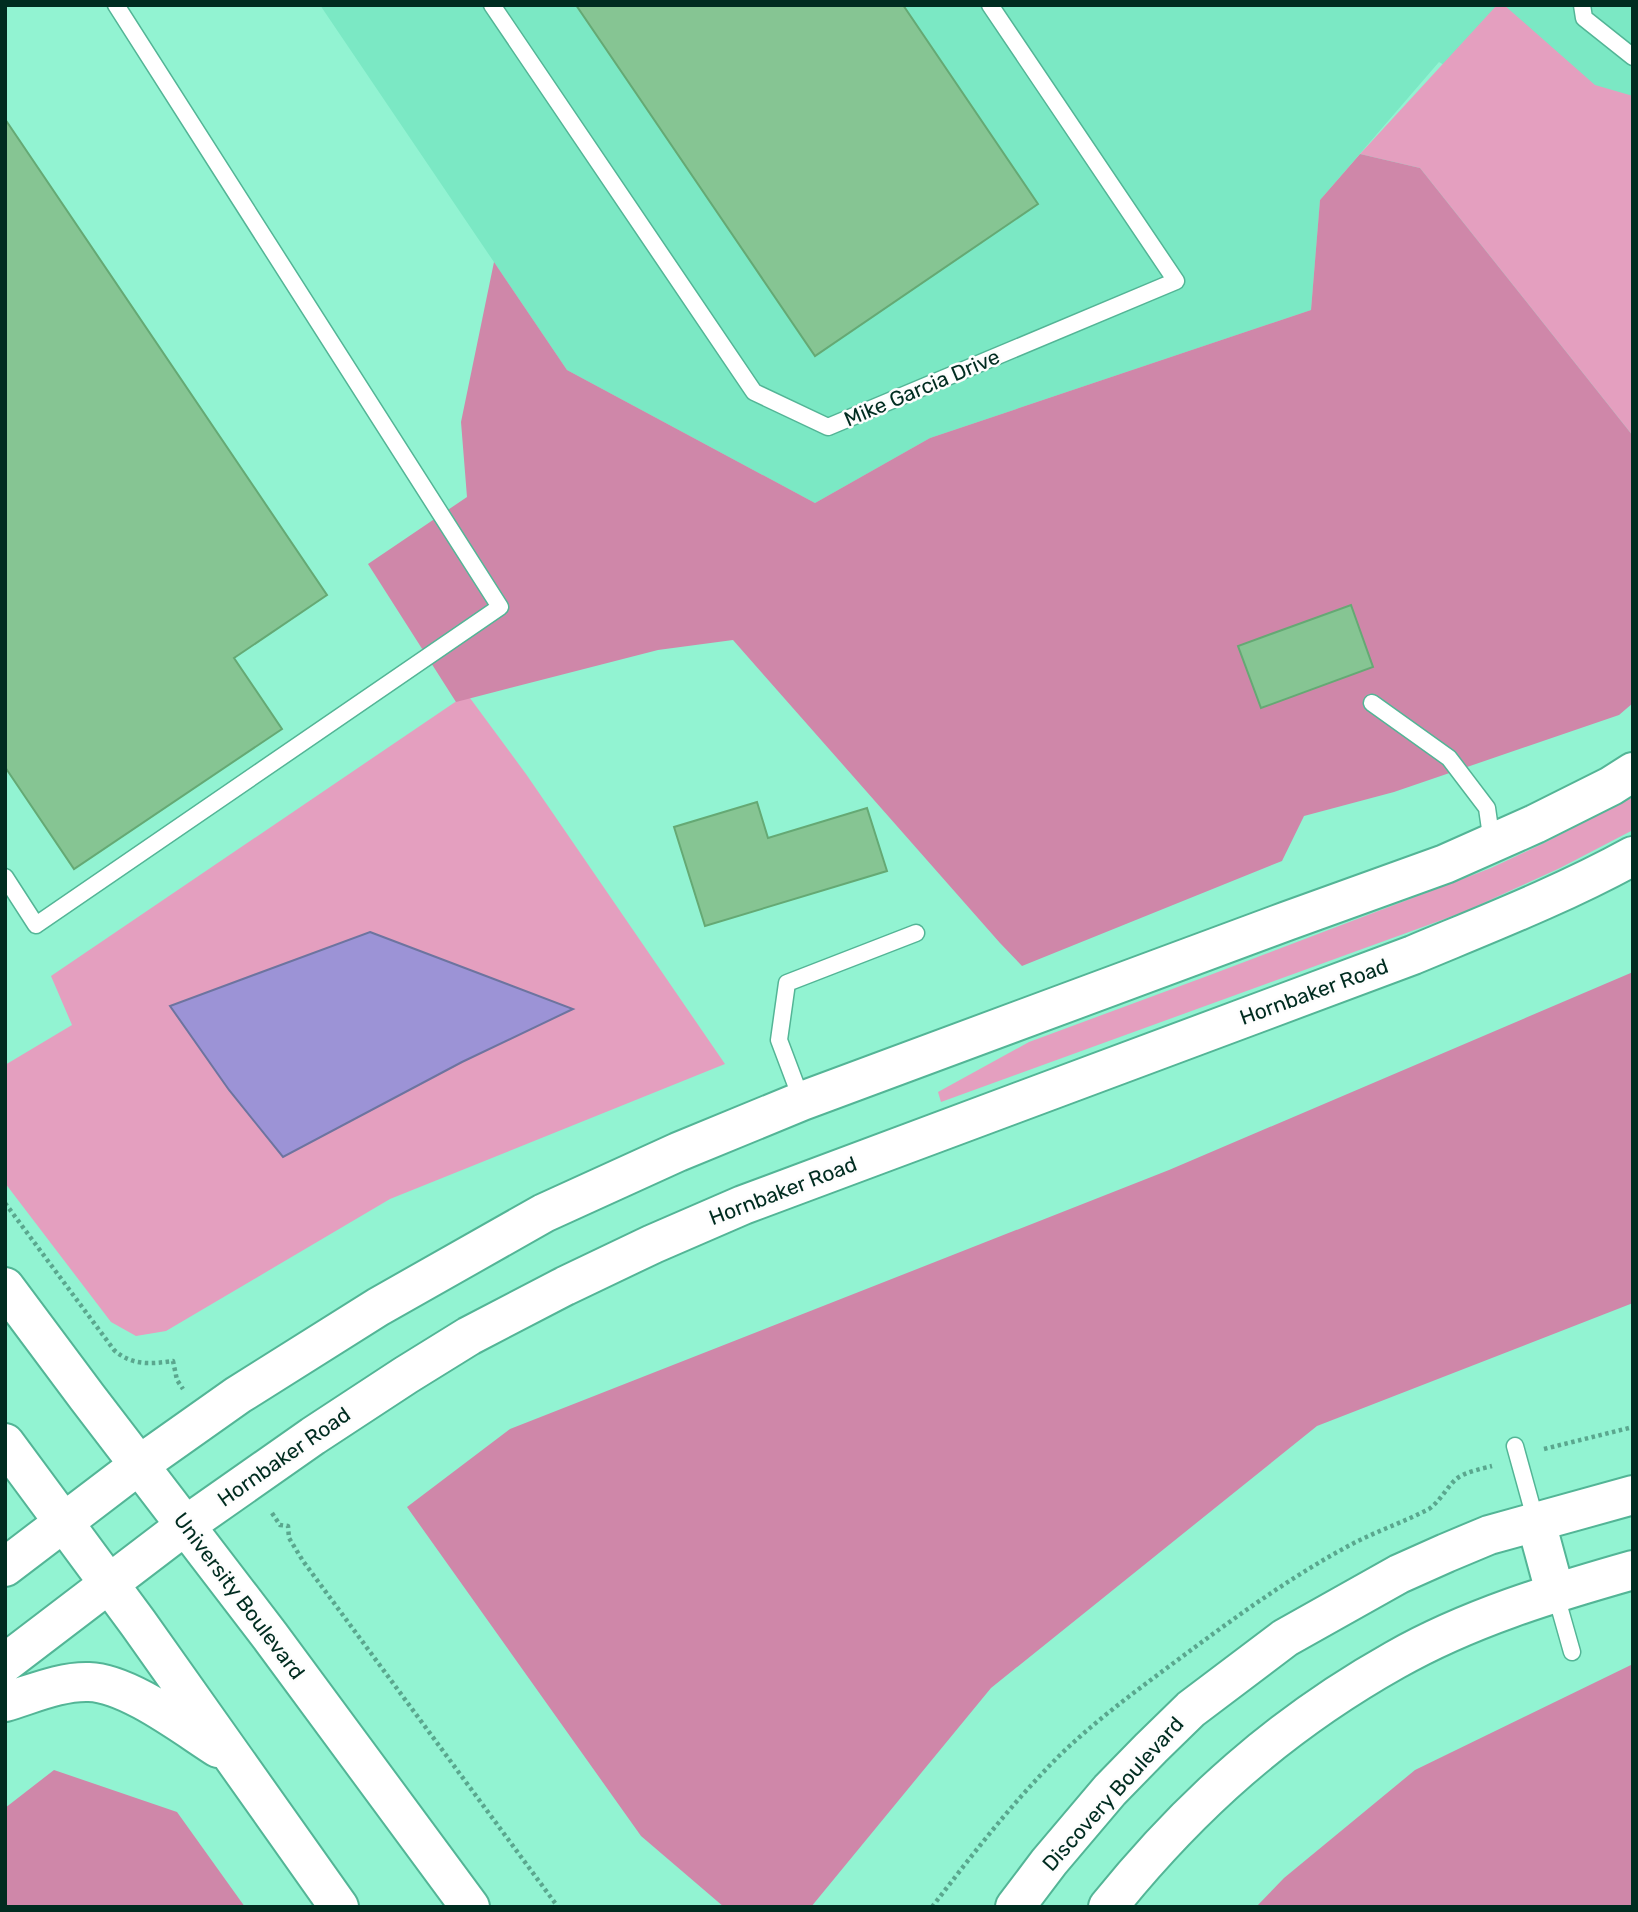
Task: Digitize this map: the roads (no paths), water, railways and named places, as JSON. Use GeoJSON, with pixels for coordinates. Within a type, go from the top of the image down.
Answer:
{"type":"FeatureCollection","features":[{"type":"Feature","properties":{"kind":"main road"},"geometry":{"type":"LineString","coordinates":[[5,1567],[139,1465],[238,1395],[378,1307],[544,1213],[677,1152],[802,1101],[1445,864],[1493,844],[1611,786],[1633,772]]}},
{"type":"Feature","properties":{"kind":"main road","name":"Hornbaker Road"},"geometry":{"type":"LineString","coordinates":[[5,1663],[186,1525],[313,1436],[469,1336],[565,1286],[743,1205],[1413,955],[1509,915],[1633,856]]}},
{"type":"Feature","properties":{"kind":"main road","name":"University Boulevard"},"geometry":{"type":"LineString","coordinates":[[5,1287],[470,1907]]}},
{"type":"Feature","properties":{"kind":"main road"},"geometry":{"type":"LineString","coordinates":[[5,1443],[138,1623],[340,1907]]}},
{"type":"Feature","properties":{"kind":"main road","name":"Discovery Boulevard"},"geometry":{"type":"LineString","coordinates":[[1015,1907],[1110,1790],[1151,1748],[1191,1709],[1285,1639],[1399,1574],[1489,1535],[1633,1495]]}},
{"type":"Feature","properties":{"kind":"main road"},"geometry":{"type":"LineString","coordinates":[[1536,1522],[1555,1592]]}},
{"type":"Feature","properties":{"kind":"main road"},"geometry":{"type":"LineString","coordinates":[[1108,1907],[1185,1819],[1260,1750],[1298,1721],[1397,1659],[1455,1631],[1555,1592],[1633,1570]]}},
{"type":"Feature","properties":{"kind":"main road"},"geometry":{"type":"LineString","coordinates":[[5,1702],[74,1683],[101,1683],[160,1711],[233,1758]]}},
{"type":"Feature","properties":{"kind":"lane"},"geometry":{"type":"LineString","coordinates":[[5,877],[37,925],[500,607],[116,5]]}},
{"type":"Feature","properties":{"kind":"lane","name":"Mike Garcia Drive"},"geometry":{"type":"LineString","coordinates":[[492,5],[754,392],[828,427],[1176,281],[990,5]]}},
{"type":"Feature","properties":{"kind":"lane"},"geometry":{"type":"LineString","coordinates":[[1582,5],[1584,18],[1633,57]]}},
{"type":"Feature","properties":{"kind":"lane"},"geometry":{"type":"LineString","coordinates":[[1372,703],[1449,758],[1487,808],[1493,844]]}},
{"type":"Feature","properties":{"kind":"lane"},"geometry":{"type":"LineString","coordinates":[[802,1101],[779,1040],[787,983],[916,933]]}},
{"type":"Feature","properties":{"kind":"lane"},"geometry":{"type":"LineString","coordinates":[[1515,1446],[1536,1522]]}},
{"type":"Feature","properties":{"kind":"lane"},"geometry":{"type":"LineString","coordinates":[[1555,1592],[1572,1653]]}}]}
